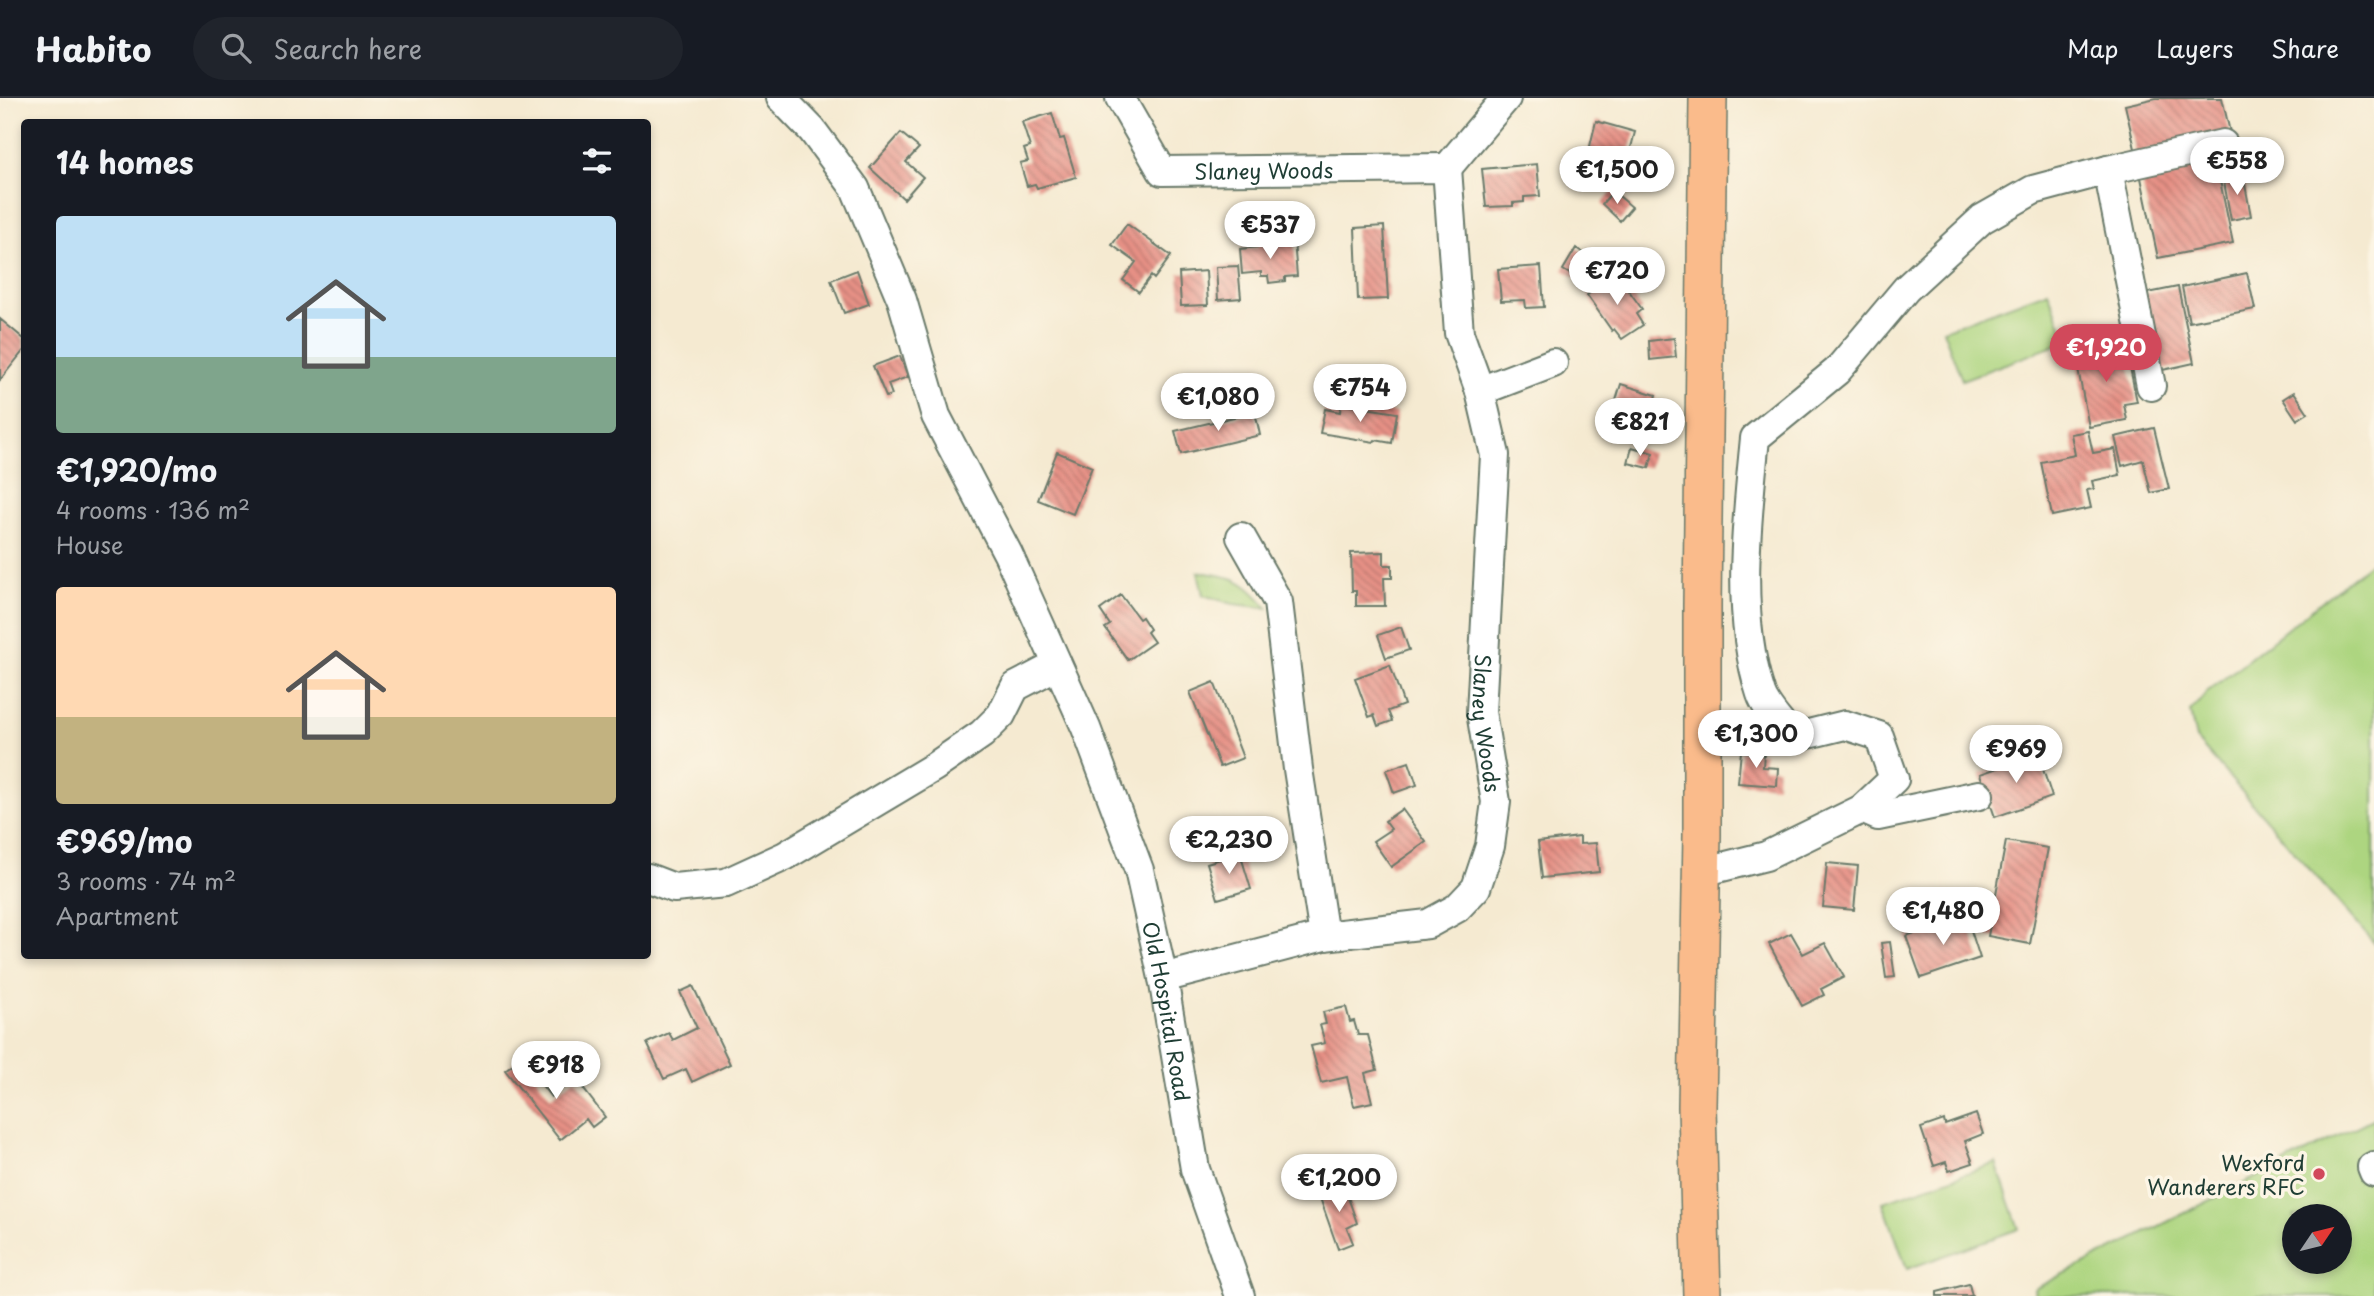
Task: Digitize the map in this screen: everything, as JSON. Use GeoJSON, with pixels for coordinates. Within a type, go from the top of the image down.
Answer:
{"type":"FeatureCollection","features":[{"type":"Feature","properties":{"kind":"main road"},"geometry":{"type":"LineString","coordinates":[[1702,1296],[1698,1107],[1708,98]]}},
{"type":"Feature","properties":{"kind":"street","name":"Old Hospital Road"},"geometry":{"type":"LineString","coordinates":[[781,98],[812,130],[855,188],[902,300],[936,416],[1008,554],[1086,728],[1139,870],[1163,978],[1195,1169],[1240,1296]]}},
{"type":"Feature","properties":{"kind":"street","name":"Slaney Woods"},"geometry":{"type":"LineString","coordinates":[[1119,98],[1161,171],[1447,168],[1459,333],[1480,391],[1494,455],[1481,712],[1496,802],[1490,846],[1476,888],[1457,908],[1428,924],[1324,936],[1163,978]]}},
{"type":"Feature","properties":{"kind":"street"},"geometry":{"type":"LineString","coordinates":[[1447,168],[1506,98]]}},
{"type":"Feature","properties":{"kind":"street"},"geometry":{"type":"LineString","coordinates":[[1702,873],[1766,856],[1861,809],[1894,779],[1879,736],[1845,725],[1792,738],[1762,697],[1747,625],[1746,526],[1755,438],[1837,371],[1906,289],[1982,219],[2033,190],[2223,144]]}},
{"type":"Feature","properties":{"kind":"street"},"geometry":{"type":"LineString","coordinates":[[2108,170],[2151,386]]}},
{"type":"Feature","properties":{"kind":"street"},"geometry":{"type":"LineString","coordinates":[[1480,391],[1553,363]]}},
{"type":"Feature","properties":{"kind":"street"},"geometry":{"type":"LineString","coordinates":[[1241,537],[1278,602],[1298,769],[1324,936]]}},
{"type":"Feature","properties":{"kind":"street"},"geometry":{"type":"LineString","coordinates":[[651,879],[674,888],[726,883],[785,856],[934,767],[982,734],[1001,715],[1015,687],[1057,665]]}},
{"type":"Feature","properties":{"kind":"street"},"geometry":{"type":"LineString","coordinates":[[1861,809],[1878,816],[1979,795]]}},
{"type":"Feature","properties":{"kind":"street"},"geometry":{"type":"LineString","coordinates":[[2374,1166],[2374,1172]]}},
{"type":"Feature","properties":{"kind":"green space"},"geometry":{"type":"Polygon","coordinates":[[[2048,291],[2067,341],[1962,380],[1943,330],[2048,291]]]}},
{"type":"Feature","properties":{"kind":"green space"},"geometry":{"type":"Polygon","coordinates":[[[2374,560],[2374,943],[2196,739],[2190,712],[2207,692],[2374,560]]]}},
{"type":"Feature","properties":{"kind":"green space"},"geometry":{"type":"Polygon","coordinates":[[[1198,572],[1221,575],[1238,581],[1268,608],[1233,604],[1203,595],[1198,572]]]}},
{"type":"Feature","properties":{"kind":"green space","name":"Wexford Wanderers RFC"},"geometry":{"type":"Polygon","coordinates":[[[2374,1118],[2374,1296],[2035,1296],[2034,1289],[2374,1118]]]}},
{"type":"Feature","properties":{"kind":"green space"},"geometry":{"type":"Polygon","coordinates":[[[1996,1163],[2019,1229],[1907,1269],[1883,1202],[1996,1163]]]}},
{"type":"Feature","properties":{"kind":"building"},"geometry":{"type":"Polygon","coordinates":[[[2156,98],[2222,98],[2230,132],[2136,153],[2125,105],[2156,98]]]}},
{"type":"Feature","properties":{"kind":"building"},"geometry":{"type":"Polygon","coordinates":[[[1052,113],[1060,139],[1064,138],[1076,177],[1037,188],[1035,184],[1027,186],[1020,163],[1028,161],[1024,149],[1030,147],[1022,122],[1052,113]]]}},
{"type":"Feature","properties":{"kind":"building"},"geometry":{"type":"Polygon","coordinates":[[[1596,121],[1635,132],[1625,171],[1619,169],[1617,176],[1600,172],[1602,167],[1586,163],[1596,121]]]}},
{"type":"Feature","properties":{"kind":"building"},"geometry":{"type":"Polygon","coordinates":[[[901,133],[919,148],[906,162],[923,177],[904,199],[870,168],[901,133]]]}},
{"type":"Feature","properties":{"kind":"building"},"geometry":{"type":"Polygon","coordinates":[[[2215,157],[2233,243],[2158,258],[2140,173],[2215,157]]]}},
{"type":"Feature","properties":{"kind":"building"},"geometry":{"type":"Polygon","coordinates":[[[1537,164],[1540,196],[1524,197],[1524,202],[1513,203],[1513,206],[1486,207],[1482,169],[1537,164]]]}},
{"type":"Feature","properties":{"kind":"building"},"geometry":{"type":"Polygon","coordinates":[[[2243,174],[2251,216],[2231,220],[2223,177],[2243,174]]]}},
{"type":"Feature","properties":{"kind":"building"},"geometry":{"type":"Polygon","coordinates":[[[1613,191],[1632,207],[1620,221],[1602,204],[1613,191]]]}},
{"type":"Feature","properties":{"kind":"building"},"geometry":{"type":"Polygon","coordinates":[[[1127,224],[1171,256],[1154,279],[1151,276],[1139,292],[1123,280],[1136,262],[1112,245],[1127,224]]]}},
{"type":"Feature","properties":{"kind":"building"},"geometry":{"type":"Polygon","coordinates":[[[1384,226],[1388,299],[1358,300],[1355,228],[1384,226]]]}},
{"type":"Feature","properties":{"kind":"building"},"geometry":{"type":"Polygon","coordinates":[[[1294,241],[1297,276],[1269,283],[1268,276],[1261,276],[1261,272],[1242,274],[1240,249],[1257,247],[1257,244],[1294,241]]]}},
{"type":"Feature","properties":{"kind":"building"},"geometry":{"type":"Polygon","coordinates":[[[1576,248],[1591,258],[1578,279],[1563,270],[1576,248]]]}},
{"type":"Feature","properties":{"kind":"building"},"geometry":{"type":"Polygon","coordinates":[[[1238,266],[1241,298],[1218,300],[1216,267],[1238,266]]]}},
{"type":"Feature","properties":{"kind":"building"},"geometry":{"type":"Polygon","coordinates":[[[1541,266],[1544,307],[1526,308],[1525,300],[1501,301],[1498,269],[1541,266]]]}},
{"type":"Feature","properties":{"kind":"building"},"geometry":{"type":"Polygon","coordinates":[[[857,270],[869,304],[844,313],[831,280],[857,270]]]}},
{"type":"Feature","properties":{"kind":"building"},"geometry":{"type":"Polygon","coordinates":[[[1206,271],[1208,305],[1181,306],[1179,273],[1206,271]]]}},
{"type":"Feature","properties":{"kind":"building"},"geometry":{"type":"Polygon","coordinates":[[[2247,273],[2255,309],[2189,322],[2182,287],[2247,273]]]}},
{"type":"Feature","properties":{"kind":"building"},"geometry":{"type":"Polygon","coordinates":[[[1617,274],[1642,309],[1636,314],[1643,325],[1622,339],[1614,329],[1612,331],[1587,295],[1617,274]]]}},
{"type":"Feature","properties":{"kind":"building"},"geometry":{"type":"Polygon","coordinates":[[[2178,287],[2194,363],[2158,371],[2143,294],[2178,287]]]}},
{"type":"Feature","properties":{"kind":"building"},"geometry":{"type":"Polygon","coordinates":[[[0,319],[21,336],[21,354],[0,380],[0,319]]]}},
{"type":"Feature","properties":{"kind":"building"},"geometry":{"type":"Polygon","coordinates":[[[1674,338],[1676,357],[1650,360],[1649,341],[1674,338]]]}},
{"type":"Feature","properties":{"kind":"building"},"geometry":{"type":"Polygon","coordinates":[[[2125,343],[2137,402],[2124,404],[2127,420],[2089,427],[2075,353],[2125,343]]]}},
{"type":"Feature","properties":{"kind":"building"},"geometry":{"type":"Polygon","coordinates":[[[900,356],[908,377],[888,384],[892,395],[886,397],[873,366],[900,356]]]}},
{"type":"Feature","properties":{"kind":"building"},"geometry":{"type":"Polygon","coordinates":[[[1621,384],[1656,395],[1645,432],[1610,420],[1621,384]]]}},
{"type":"Feature","properties":{"kind":"building"},"geometry":{"type":"Polygon","coordinates":[[[2294,392],[2308,413],[2297,420],[2283,399],[2294,392]]]}},
{"type":"Feature","properties":{"kind":"building"},"geometry":{"type":"Polygon","coordinates":[[[1341,404],[1397,413],[1392,443],[1320,433],[1325,409],[1340,412],[1341,404]]]}},
{"type":"Feature","properties":{"kind":"building"},"geometry":{"type":"Polygon","coordinates":[[[1255,412],[1260,435],[1181,454],[1175,431],[1255,412]]]}},
{"type":"Feature","properties":{"kind":"building"},"geometry":{"type":"Polygon","coordinates":[[[2154,428],[2169,489],[2151,493],[2143,460],[2122,466],[2115,437],[2154,428]]]}},
{"type":"Feature","properties":{"kind":"building"},"geometry":{"type":"Polygon","coordinates":[[[2088,431],[2093,453],[2115,449],[2120,475],[2092,481],[2094,489],[2087,490],[2091,508],[2052,516],[2041,462],[2075,455],[2071,434],[2088,431]]]}},
{"type":"Feature","properties":{"kind":"building"},"geometry":{"type":"Polygon","coordinates":[[[1632,447],[1653,453],[1649,468],[1628,463],[1632,447]]]}},
{"type":"Feature","properties":{"kind":"building"},"geometry":{"type":"Polygon","coordinates":[[[1057,452],[1092,467],[1073,514],[1038,500],[1057,452]]]}},
{"type":"Feature","properties":{"kind":"building"},"geometry":{"type":"Polygon","coordinates":[[[1384,552],[1384,565],[1392,565],[1392,578],[1384,578],[1385,606],[1356,606],[1356,591],[1352,591],[1351,553],[1384,552]]]}},
{"type":"Feature","properties":{"kind":"building"},"geometry":{"type":"Polygon","coordinates":[[[1121,595],[1139,619],[1142,617],[1154,642],[1128,660],[1105,628],[1110,625],[1100,610],[1121,595]]]}},
{"type":"Feature","properties":{"kind":"building"},"geometry":{"type":"Polygon","coordinates":[[[1401,627],[1409,650],[1386,658],[1378,635],[1401,627]]]}},
{"type":"Feature","properties":{"kind":"building"},"geometry":{"type":"Polygon","coordinates":[[[1390,665],[1404,705],[1388,711],[1392,721],[1378,726],[1374,715],[1369,717],[1355,678],[1390,665]]]}},
{"type":"Feature","properties":{"kind":"building"},"geometry":{"type":"Polygon","coordinates":[[[1214,682],[1243,758],[1220,767],[1190,692],[1214,682]]]}},
{"type":"Feature","properties":{"kind":"building"},"geometry":{"type":"Polygon","coordinates":[[[1741,751],[1764,753],[1763,767],[1778,768],[1777,786],[1738,783],[1741,751]]]}},
{"type":"Feature","properties":{"kind":"building"},"geometry":{"type":"Polygon","coordinates":[[[2038,754],[2052,797],[1995,817],[1980,774],[2038,754]]]}},
{"type":"Feature","properties":{"kind":"building"},"geometry":{"type":"Polygon","coordinates":[[[1409,762],[1417,785],[1394,793],[1386,770],[1409,762]]]}},
{"type":"Feature","properties":{"kind":"building"},"geometry":{"type":"Polygon","coordinates":[[[1402,809],[1426,842],[1391,867],[1373,841],[1391,829],[1385,821],[1402,809]]]}},
{"type":"Feature","properties":{"kind":"building"},"geometry":{"type":"Polygon","coordinates":[[[1580,837],[1580,844],[1596,843],[1599,872],[1542,878],[1538,842],[1580,837]]]}},
{"type":"Feature","properties":{"kind":"building"},"geometry":{"type":"Polygon","coordinates":[[[2006,841],[2048,848],[2030,944],[1988,936],[2006,841]]]}},
{"type":"Feature","properties":{"kind":"building"},"geometry":{"type":"Polygon","coordinates":[[[1240,853],[1251,889],[1218,899],[1207,863],[1240,853]]]}},
{"type":"Feature","properties":{"kind":"building"},"geometry":{"type":"Polygon","coordinates":[[[1827,863],[1858,866],[1854,910],[1823,907],[1827,863]]]}},
{"type":"Feature","properties":{"kind":"building"},"geometry":{"type":"Polygon","coordinates":[[[1966,915],[1980,958],[1921,978],[1906,936],[1966,915]]]}},
{"type":"Feature","properties":{"kind":"building"},"geometry":{"type":"Polygon","coordinates":[[[1791,933],[1803,954],[1825,943],[1844,977],[1821,989],[1824,995],[1802,1006],[1769,944],[1791,933]]]}},
{"type":"Feature","properties":{"kind":"building"},"geometry":{"type":"Polygon","coordinates":[[[1890,942],[1895,977],[1886,978],[1881,943],[1890,942]]]}},
{"type":"Feature","properties":{"kind":"building"},"geometry":{"type":"Polygon","coordinates":[[[693,986],[730,1064],[692,1082],[686,1069],[664,1079],[647,1043],[669,1033],[673,1040],[697,1028],[680,992],[693,986]]]}},
{"type":"Feature","properties":{"kind":"building"},"geometry":{"type":"Polygon","coordinates":[[[1346,1007],[1350,1022],[1354,1021],[1358,1035],[1368,1035],[1377,1070],[1365,1073],[1372,1102],[1354,1106],[1347,1077],[1321,1083],[1311,1046],[1325,1043],[1320,1025],[1326,1024],[1323,1012],[1346,1007]]]}},
{"type":"Feature","properties":{"kind":"building"},"geometry":{"type":"Polygon","coordinates":[[[521,1058],[551,1097],[575,1078],[605,1117],[592,1127],[586,1119],[560,1140],[505,1070],[521,1058]]]}},
{"type":"Feature","properties":{"kind":"building"},"geometry":{"type":"Polygon","coordinates":[[[1976,1114],[1983,1134],[1965,1141],[1973,1163],[1949,1171],[1946,1162],[1934,1166],[1921,1128],[1944,1120],[1945,1125],[1976,1114]]]}},
{"type":"Feature","properties":{"kind":"building"},"geometry":{"type":"Polygon","coordinates":[[[1343,1183],[1357,1223],[1347,1228],[1353,1243],[1338,1249],[1318,1192],[1343,1183]]]}},
{"type":"Feature","properties":{"kind":"building"},"geometry":{"type":"Polygon","coordinates":[[[1969,1284],[1972,1296],[1937,1296],[1937,1292],[1969,1284]]]}},
{"type":"Feature","properties":{"kind":"place","name":"Wexford Wanderers RFC"},"geometry":{"type":"Point","coordinates":[2319,1174]}}]}
